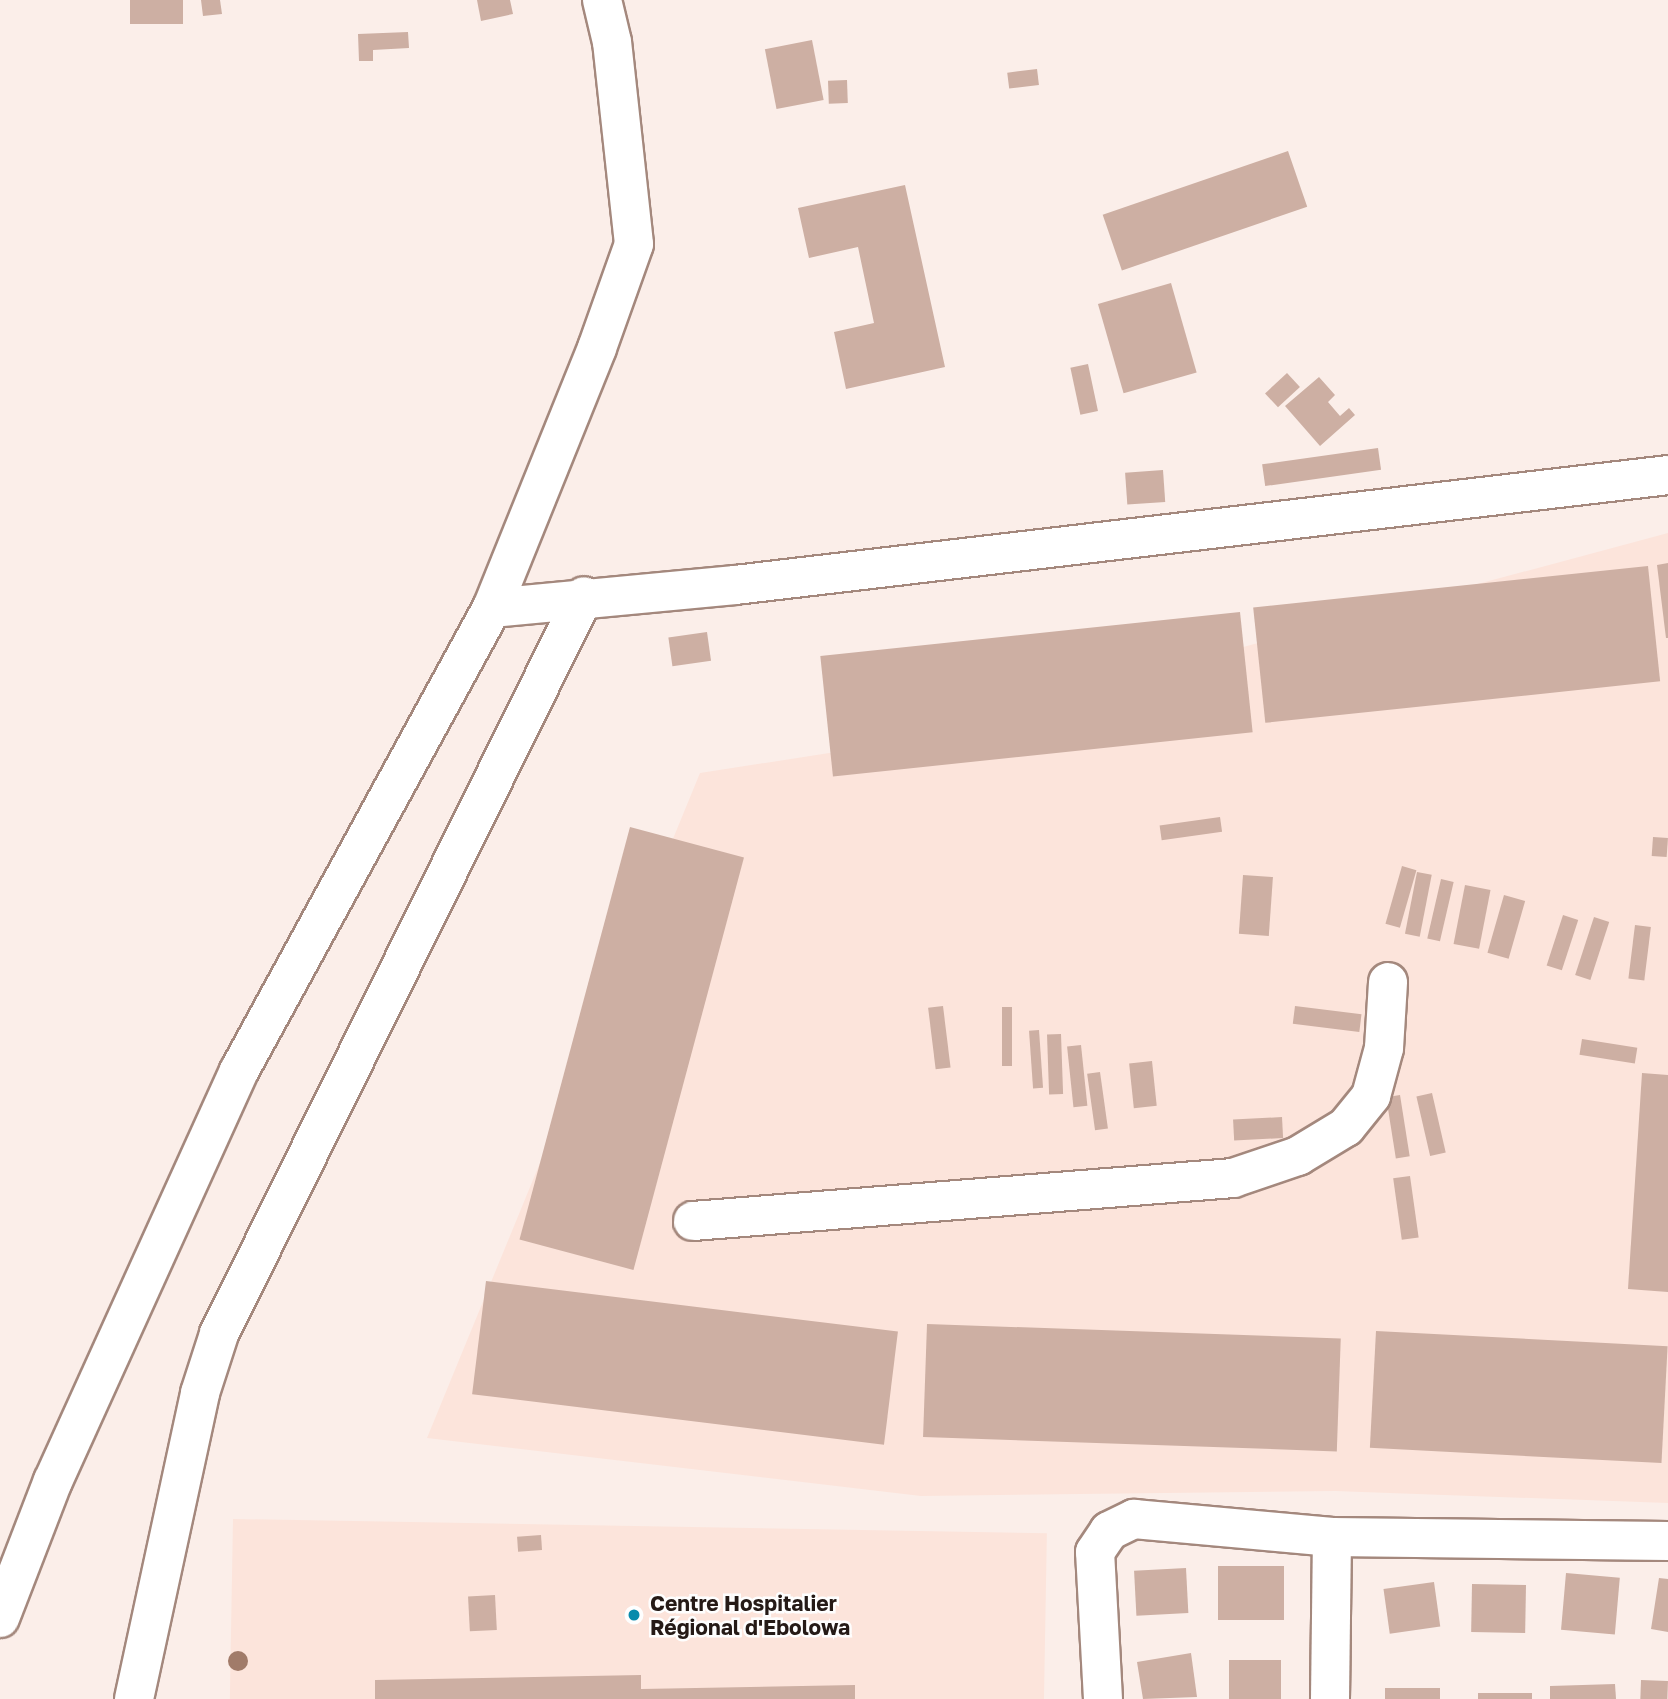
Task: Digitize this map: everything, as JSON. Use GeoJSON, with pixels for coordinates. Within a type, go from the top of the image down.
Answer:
{"type":"FeatureCollection","features":[{"type":"Feature","properties":{"kind":"street"},"geometry":{"type":"LineString","coordinates":[[0,1618],[53,1482],[239,1071],[492,608],[597,348],[634,244],[612,42],[602,0]]}},
{"type":"Feature","properties":{"kind":"street"},"geometry":{"type":"LineString","coordinates":[[492,608],[584,596],[735,585],[1668,475]]}},
{"type":"Feature","properties":{"kind":"street"},"geometry":{"type":"LineString","coordinates":[[134,1699],[200,1393],[219,1334],[584,596]]}},
{"type":"Feature","properties":{"kind":"street"},"geometry":{"type":"LineString","coordinates":[[693,1221],[1233,1178],[1298,1156],[1346,1128],[1371,1096],[1384,1048],[1388,982]]}},
{"type":"Feature","properties":{"kind":"street"},"geometry":{"type":"LineString","coordinates":[[1103,1699],[1096,1552],[1109,1531],[1134,1519],[1332,1537],[1668,1541]]}},
{"type":"Feature","properties":{"kind":"street"},"geometry":{"type":"LineString","coordinates":[[1330,1699],[1332,1537]]}},
{"type":"Feature","properties":{"kind":"shaded area"},"geometry":{"type":"Polygon","coordinates":[[[1668,533],[1668,1503],[1335,1491],[921,1496],[427,1438],[700,773],[874,746],[1668,533]]]}},
{"type":"Feature","properties":{"kind":"shaded area","name":"Centre Hospitalier Régional d'Ebolowa"},"geometry":{"type":"Polygon","coordinates":[[[233,1519],[1047,1533],[1044,1699],[230,1699],[233,1519]]]}},
{"type":"Feature","properties":{"kind":"building"},"geometry":{"type":"Polygon","coordinates":[[[130,0],[183,0],[183,24],[130,24],[130,0]]]}},
{"type":"Feature","properties":{"kind":"building"},"geometry":{"type":"Polygon","coordinates":[[[201,0],[220,0],[222,14],[203,16],[201,0]]]}},
{"type":"Feature","properties":{"kind":"building"},"geometry":{"type":"Polygon","coordinates":[[[477,0],[510,0],[513,14],[481,21],[477,0]]]}},
{"type":"Feature","properties":{"kind":"building"},"geometry":{"type":"Polygon","coordinates":[[[408,32],[409,48],[373,50],[373,61],[359,61],[358,34],[408,32]]]}},
{"type":"Feature","properties":{"kind":"building"},"geometry":{"type":"Polygon","coordinates":[[[812,40],[824,100],[777,109],[765,49],[812,40]]]}},
{"type":"Feature","properties":{"kind":"building"},"geometry":{"type":"Polygon","coordinates":[[[1037,69],[1039,85],[1009,89],[1007,73],[1037,69]]]}},
{"type":"Feature","properties":{"kind":"building"},"geometry":{"type":"Polygon","coordinates":[[[847,80],[848,103],[829,104],[828,81],[847,80]]]}},
{"type":"Feature","properties":{"kind":"building"},"geometry":{"type":"Polygon","coordinates":[[[1288,151],[1307,207],[1122,271],[1103,215],[1288,151]]]}},
{"type":"Feature","properties":{"kind":"building"},"geometry":{"type":"Polygon","coordinates":[[[905,185],[945,367],[846,389],[834,332],[874,323],[858,247],[809,258],[798,208],[905,185]]]}},
{"type":"Feature","properties":{"kind":"building"},"geometry":{"type":"Polygon","coordinates":[[[1171,283],[1197,372],[1124,393],[1098,304],[1171,283]]]}},
{"type":"Feature","properties":{"kind":"building"},"geometry":{"type":"Polygon","coordinates":[[[1088,364],[1098,411],[1080,415],[1070,368],[1088,364]]]}},
{"type":"Feature","properties":{"kind":"building"},"geometry":{"type":"Polygon","coordinates":[[[1287,373],[1300,387],[1278,407],[1265,393],[1287,373]]]}},
{"type":"Feature","properties":{"kind":"building"},"geometry":{"type":"Polygon","coordinates":[[[1319,377],[1335,395],[1328,402],[1340,416],[1349,408],[1355,415],[1320,446],[1285,406],[1319,377]]]}},
{"type":"Feature","properties":{"kind":"building"},"geometry":{"type":"Polygon","coordinates":[[[1378,448],[1381,470],[1265,486],[1262,464],[1378,448]]]}},
{"type":"Feature","properties":{"kind":"building"},"geometry":{"type":"Polygon","coordinates":[[[1163,470],[1165,502],[1127,505],[1125,473],[1163,470]]]}},
{"type":"Feature","properties":{"kind":"building"},"geometry":{"type":"Polygon","coordinates":[[[1668,563],[1668,638],[1666,638],[1657,565],[1668,563]]]}},
{"type":"Feature","properties":{"kind":"building"},"geometry":{"type":"Polygon","coordinates":[[[1648,566],[1660,681],[1265,723],[1253,607],[1648,566]]]}},
{"type":"Feature","properties":{"kind":"building"},"geometry":{"type":"Polygon","coordinates":[[[1240,612],[1253,732],[833,776],[820,656],[1240,612]]]}},
{"type":"Feature","properties":{"kind":"building"},"geometry":{"type":"Polygon","coordinates":[[[707,632],[711,661],[672,666],[668,637],[707,632]]]}},
{"type":"Feature","properties":{"kind":"building"},"geometry":{"type":"Polygon","coordinates":[[[1220,817],[1222,832],[1162,840],[1160,825],[1220,817]]]}},
{"type":"Feature","properties":{"kind":"building"},"geometry":{"type":"Polygon","coordinates":[[[630,827],[744,858],[633,1270],[519,1239],[630,827]]]}},
{"type":"Feature","properties":{"kind":"building"},"geometry":{"type":"Polygon","coordinates":[[[1653,837],[1668,838],[1667,857],[1652,856],[1653,837]]]}},
{"type":"Feature","properties":{"kind":"building"},"geometry":{"type":"Polygon","coordinates":[[[1402,866],[1416,870],[1400,928],[1385,924],[1402,866]]]}},
{"type":"Feature","properties":{"kind":"building"},"geometry":{"type":"Polygon","coordinates":[[[1417,872],[1432,875],[1420,937],[1405,934],[1417,872]]]}},
{"type":"Feature","properties":{"kind":"building"},"geometry":{"type":"Polygon","coordinates":[[[1243,875],[1273,877],[1269,936],[1239,934],[1243,875]]]}},
{"type":"Feature","properties":{"kind":"building"},"geometry":{"type":"Polygon","coordinates":[[[1441,879],[1454,882],[1440,941],[1427,938],[1441,879]]]}},
{"type":"Feature","properties":{"kind":"building"},"geometry":{"type":"Polygon","coordinates":[[[1465,885],[1491,890],[1479,949],[1454,944],[1465,885]]]}},
{"type":"Feature","properties":{"kind":"building"},"geometry":{"type":"Polygon","coordinates":[[[1504,895],[1525,901],[1509,959],[1487,953],[1504,895]]]}},
{"type":"Feature","properties":{"kind":"building"},"geometry":{"type":"Polygon","coordinates":[[[1563,915],[1578,920],[1562,970],[1547,965],[1563,915]]]}},
{"type":"Feature","properties":{"kind":"building"},"geometry":{"type":"Polygon","coordinates":[[[1594,917],[1609,922],[1590,980],[1575,975],[1594,917]]]}},
{"type":"Feature","properties":{"kind":"building"},"geometry":{"type":"Polygon","coordinates":[[[1635,925],[1651,927],[1644,981],[1628,979],[1635,925]]]}},
{"type":"Feature","properties":{"kind":"building"},"geometry":{"type":"Polygon","coordinates":[[[943,1006],[951,1068],[936,1069],[928,1008],[943,1006]]]}},
{"type":"Feature","properties":{"kind":"building"},"geometry":{"type":"Polygon","coordinates":[[[1295,1006],[1362,1014],[1359,1032],[1293,1024],[1295,1006]]]}},
{"type":"Feature","properties":{"kind":"building"},"geometry":{"type":"Polygon","coordinates":[[[1002,1007],[1012,1007],[1012,1066],[1002,1066],[1002,1007]]]}},
{"type":"Feature","properties":{"kind":"building"},"geometry":{"type":"Polygon","coordinates":[[[1039,1030],[1043,1088],[1033,1089],[1029,1031],[1039,1030]]]}},
{"type":"Feature","properties":{"kind":"building"},"geometry":{"type":"Polygon","coordinates":[[[1047,1034],[1061,1034],[1063,1094],[1049,1094],[1047,1034]]]}},
{"type":"Feature","properties":{"kind":"building"},"geometry":{"type":"Polygon","coordinates":[[[1582,1039],[1637,1048],[1635,1064],[1579,1055],[1582,1039]]]}},
{"type":"Feature","properties":{"kind":"building"},"geometry":{"type":"Polygon","coordinates":[[[1081,1045],[1087,1106],[1073,1107],[1067,1046],[1081,1045]]]}},
{"type":"Feature","properties":{"kind":"building"},"geometry":{"type":"Polygon","coordinates":[[[1152,1061],[1157,1106],[1134,1108],[1129,1063],[1152,1061]]]}},
{"type":"Feature","properties":{"kind":"building"},"geometry":{"type":"Polygon","coordinates":[[[1100,1072],[1108,1128],[1095,1130],[1087,1074],[1100,1072]]]}},
{"type":"Feature","properties":{"kind":"building"},"geometry":{"type":"Polygon","coordinates":[[[1642,1073],[1668,1075],[1668,1292],[1628,1289],[1642,1073]]]}},
{"type":"Feature","properties":{"kind":"building"},"geometry":{"type":"Polygon","coordinates":[[[1432,1093],[1446,1152],[1430,1156],[1416,1097],[1432,1093]]]}},
{"type":"Feature","properties":{"kind":"building"},"geometry":{"type":"Polygon","coordinates":[[[1400,1095],[1410,1156],[1396,1158],[1386,1097],[1400,1095]]]}},
{"type":"Feature","properties":{"kind":"building"},"geometry":{"type":"Polygon","coordinates":[[[1282,1117],[1283,1138],[1234,1141],[1233,1120],[1282,1117]]]}},
{"type":"Feature","properties":{"kind":"building"},"geometry":{"type":"Polygon","coordinates":[[[1410,1176],[1419,1237],[1402,1240],[1393,1178],[1410,1176]]]}},
{"type":"Feature","properties":{"kind":"building"},"geometry":{"type":"Polygon","coordinates":[[[486,1281],[898,1332],[884,1445],[472,1394],[486,1281]]]}},
{"type":"Feature","properties":{"kind":"building"},"geometry":{"type":"Polygon","coordinates":[[[927,1324],[1341,1338],[1337,1451],[923,1437],[927,1324]]]}},
{"type":"Feature","properties":{"kind":"building"},"geometry":{"type":"Polygon","coordinates":[[[1376,1331],[1668,1346],[1661,1463],[1370,1448],[1376,1331]]]}},
{"type":"Feature","properties":{"kind":"building"},"geometry":{"type":"Polygon","coordinates":[[[541,1535],[542,1550],[518,1552],[517,1537],[541,1535]]]}},
{"type":"Feature","properties":{"kind":"building"},"geometry":{"type":"Polygon","coordinates":[[[1218,1566],[1284,1566],[1284,1620],[1218,1620],[1218,1566]]]}},
{"type":"Feature","properties":{"kind":"building"},"geometry":{"type":"Polygon","coordinates":[[[1186,1568],[1188,1613],[1136,1616],[1134,1571],[1186,1568]]]}},
{"type":"Feature","properties":{"kind":"building"},"geometry":{"type":"Polygon","coordinates":[[[1566,1573],[1620,1578],[1615,1634],[1561,1630],[1566,1573]]]}},
{"type":"Feature","properties":{"kind":"building"},"geometry":{"type":"Polygon","coordinates":[[[1659,1578],[1668,1579],[1668,1632],[1651,1629],[1659,1578]]]}},
{"type":"Feature","properties":{"kind":"building"},"geometry":{"type":"Polygon","coordinates":[[[1434,1582],[1440,1627],[1390,1634],[1383,1589],[1434,1582]]]}},
{"type":"Feature","properties":{"kind":"building"},"geometry":{"type":"Polygon","coordinates":[[[1472,1584],[1526,1585],[1525,1633],[1471,1632],[1472,1584]]]}},
{"type":"Feature","properties":{"kind":"building"},"geometry":{"type":"Polygon","coordinates":[[[495,1595],[497,1630],[470,1631],[468,1596],[495,1595]]]}},
{"type":"Feature","properties":{"kind":"building"},"geometry":{"type":"Polygon","coordinates":[[[1191,1653],[1197,1697],[1143,1699],[1137,1662],[1191,1653]]]}},
{"type":"Feature","properties":{"kind":"building"},"geometry":{"type":"Polygon","coordinates":[[[1229,1660],[1281,1660],[1281,1699],[1229,1699],[1229,1660]]]}},
{"type":"Feature","properties":{"kind":"building"},"geometry":{"type":"Polygon","coordinates":[[[641,1675],[641,1689],[855,1685],[855,1699],[375,1699],[375,1680],[641,1675]]]}},
{"type":"Feature","properties":{"kind":"building"},"geometry":{"type":"Polygon","coordinates":[[[1641,1680],[1668,1681],[1667,1699],[1640,1699],[1641,1680]]]}},
{"type":"Feature","properties":{"kind":"building"},"geometry":{"type":"Polygon","coordinates":[[[1615,1684],[1616,1699],[1550,1699],[1550,1686],[1615,1684]]]}},
{"type":"Feature","properties":{"kind":"building"},"geometry":{"type":"Polygon","coordinates":[[[1385,1688],[1440,1688],[1440,1699],[1385,1699],[1385,1688]]]}},
{"type":"Feature","properties":{"kind":"building"},"geometry":{"type":"Polygon","coordinates":[[[1478,1693],[1532,1693],[1532,1699],[1478,1699],[1478,1693]]]}},
{"type":"Feature","properties":{"kind":"place","name":"Centre Hospitalier Régional d'Ebolowa"},"geometry":{"type":"Point","coordinates":[634,1615]}}]}
